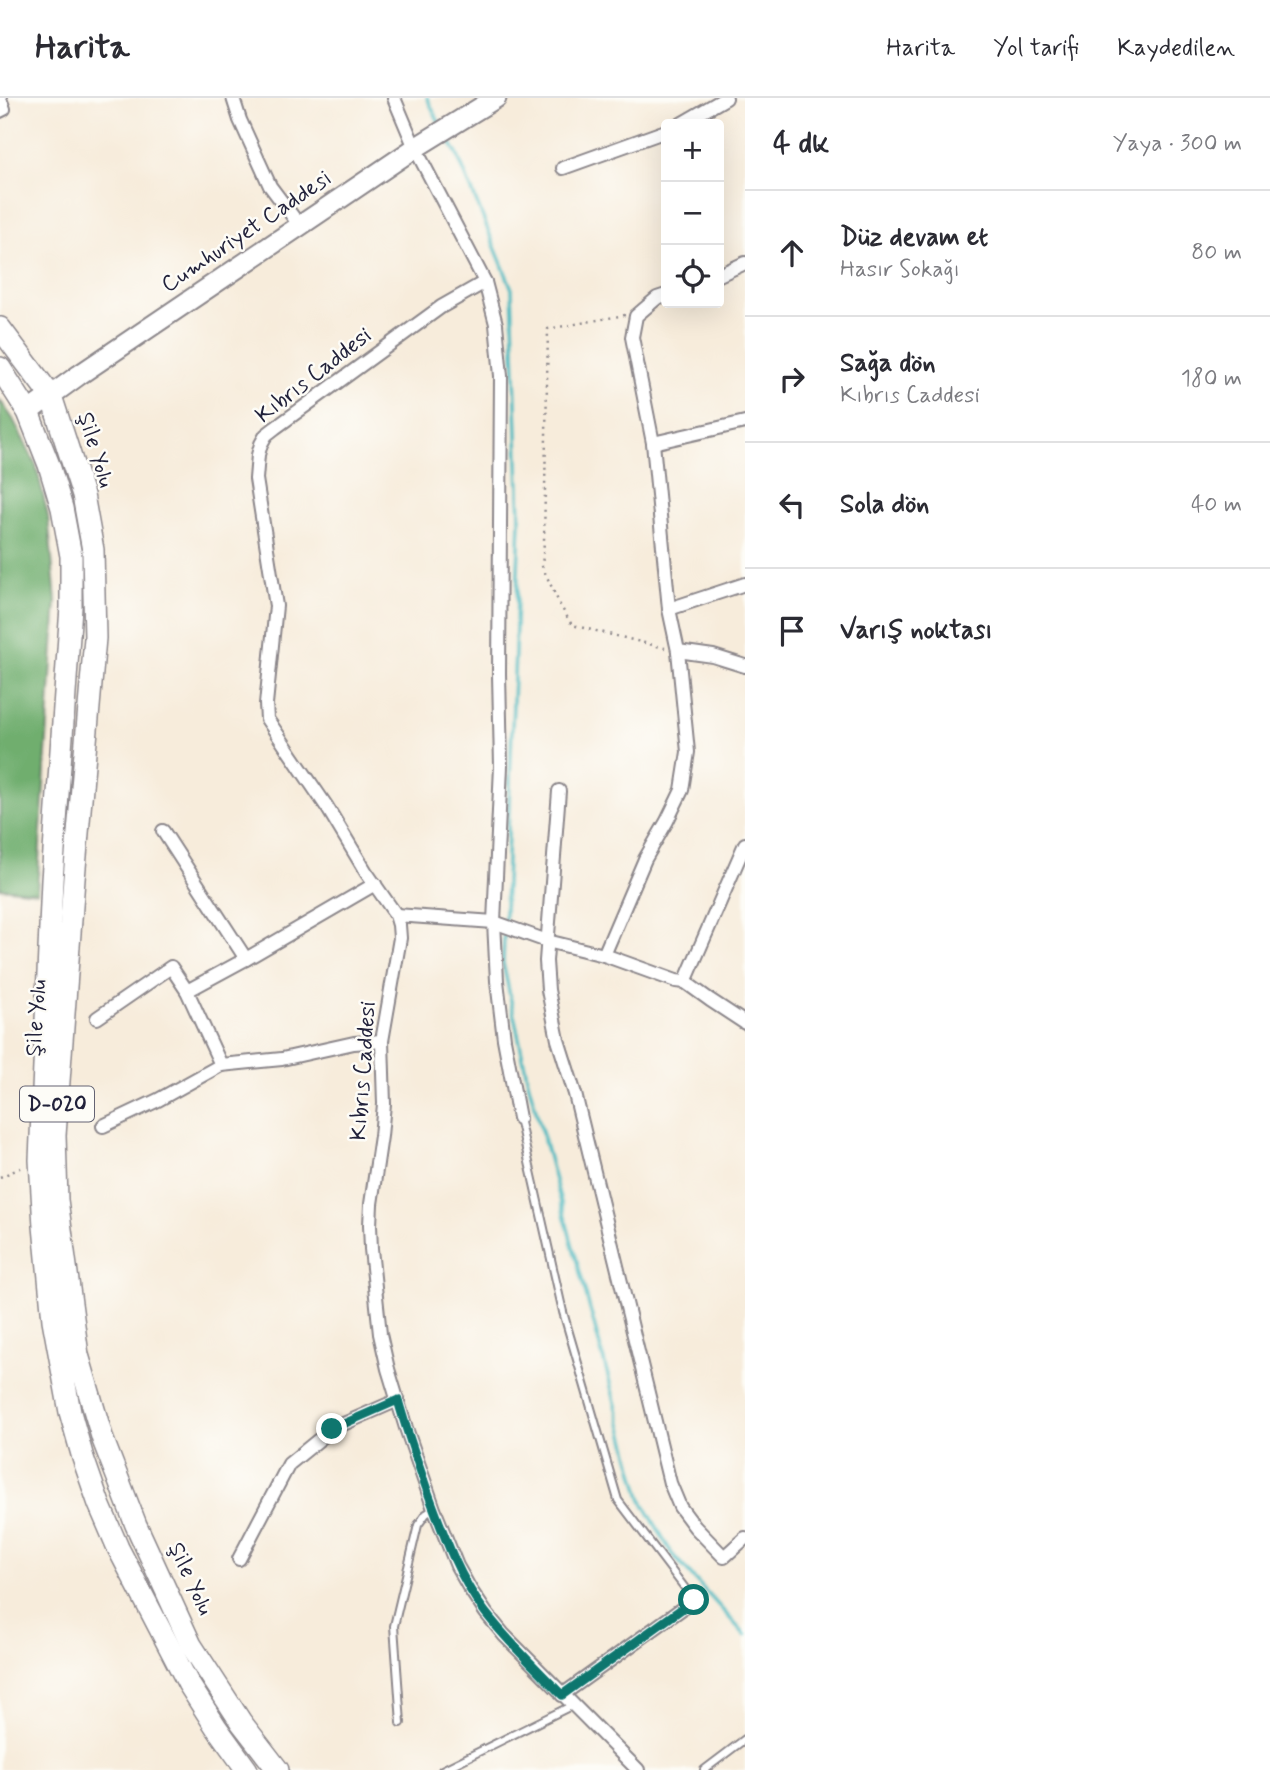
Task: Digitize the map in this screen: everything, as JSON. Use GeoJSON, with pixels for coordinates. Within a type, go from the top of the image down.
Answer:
{"type":"FeatureCollection","features":[{"type":"Feature","properties":{"kind":"highway","name":"Şile Yolu"},"geometry":{"type":"LineString","coordinates":[[0,328],[51,396],[83,495],[93,550],[95,638],[55,1135],[57,1200],[78,1355],[107,1452],[136,1525],[191,1644],[241,1722],[278,1770]]}},
{"type":"Feature","properties":{"kind":"highway","name":"Şile Yolu"},"geometry":{"type":"LineString","coordinates":[[0,369],[28,412],[62,508],[71,556],[71,607],[52,880],[40,1160],[53,1320],[70,1412],[99,1504],[118,1548],[188,1683],[247,1770]]}},
{"type":"Feature","properties":{"kind":"main road","name":"Cumhuriyet Caddesi"},"geometry":{"type":"LineString","coordinates":[[28,412],[421,144],[496,98]]}},
{"type":"Feature","properties":{"kind":"street"},"geometry":{"type":"LineString","coordinates":[[233,98],[270,186],[300,226]]}},
{"type":"Feature","properties":{"kind":"street"},"geometry":{"type":"LineString","coordinates":[[394,98],[421,144],[485,282],[496,324],[501,376],[501,766],[494,922],[504,1039],[519,1118]]}},
{"type":"Feature","properties":{"kind":"street"},"geometry":{"type":"LineString","coordinates":[[690,119],[726,98]]}},
{"type":"Feature","properties":{"kind":"street"},"geometry":{"type":"LineString","coordinates":[[0,99],[4,108],[0,111]]}},
{"type":"Feature","properties":{"kind":"street"},"geometry":{"type":"LineString","coordinates":[[563,167],[661,133]]}},
{"type":"Feature","properties":{"kind":"street"},"geometry":{"type":"LineString","coordinates":[[724,273],[745,263]]}},
{"type":"Feature","properties":{"kind":"street","name":"Kıbrıs Caddesi"},"geometry":{"type":"LineString","coordinates":[[485,282],[441,307],[275,428],[261,444],[256,479],[276,606],[266,704],[267,719],[397,915],[400,938],[382,1041],[384,1104],[382,1136],[371,1204],[371,1249],[380,1334],[388,1369],[434,1509],[457,1566],[486,1613],[562,1695],[638,1770]]}},
{"type":"Feature","properties":{"kind":"street"},"geometry":{"type":"LineString","coordinates":[[604,955],[645,859],[682,790],[688,752],[678,651],[669,609],[653,443],[632,337],[636,316],[661,297]]}},
{"type":"Feature","properties":{"kind":"street"},"geometry":{"type":"LineString","coordinates":[[653,443],[745,422]]}},
{"type":"Feature","properties":{"kind":"street"},"geometry":{"type":"LineString","coordinates":[[669,609],[745,584]]}},
{"type":"Feature","properties":{"kind":"street"},"geometry":{"type":"LineString","coordinates":[[678,651],[713,656],[745,666]]}},
{"type":"Feature","properties":{"kind":"street"},"geometry":{"type":"LineString","coordinates":[[559,791],[546,961],[548,990],[558,1040],[575,1094],[670,1483],[680,1507],[724,1557],[745,1538]]}},
{"type":"Feature","properties":{"kind":"street"},"geometry":{"type":"LineString","coordinates":[[163,831],[246,959]]}},
{"type":"Feature","properties":{"kind":"street"},"geometry":{"type":"LineString","coordinates":[[685,982],[745,844]]}},
{"type":"Feature","properties":{"kind":"street"},"geometry":{"type":"LineString","coordinates":[[187,991],[375,884]]}},
{"type":"Feature","properties":{"kind":"street"},"geometry":{"type":"LineString","coordinates":[[397,915],[494,922],[547,941],[604,955],[685,982],[745,1023]]}},
{"type":"Feature","properties":{"kind":"street"},"geometry":{"type":"LineString","coordinates":[[97,1018],[171,967],[187,991],[221,1065]]}},
{"type":"Feature","properties":{"kind":"street"},"geometry":{"type":"LineString","coordinates":[[103,1126],[158,1100],[221,1065],[282,1059],[355,1043],[382,1041]]}},
{"type":"Feature","properties":{"kind":"street"},"geometry":{"type":"LineString","coordinates":[[239,1559],[289,1464],[332,1429],[398,1400]]}},
{"type":"Feature","properties":{"kind":"street"},"geometry":{"type":"LineString","coordinates":[[562,1695],[694,1600]]}},
{"type":"Feature","properties":{"kind":"lane"},"geometry":{"type":"LineString","coordinates":[[519,1118],[563,1312],[618,1500],[694,1600]]}},
{"type":"Feature","properties":{"kind":"lane"},"geometry":{"type":"LineString","coordinates":[[401,1723],[394,1626],[418,1525],[426,1514],[434,1509]]}},
{"type":"Feature","properties":{"kind":"lane"},"geometry":{"type":"LineString","coordinates":[[442,1770],[573,1705]]}},
{"type":"Feature","properties":{"kind":"lane"},"geometry":{"type":"LineString","coordinates":[[704,1770],[745,1738]]}},
{"type":"Feature","properties":{"kind":"path"},"geometry":{"type":"LineString","coordinates":[[642,311],[548,329],[542,566],[572,625],[678,651]]}},
{"type":"Feature","properties":{"kind":"path"},"geometry":{"type":"LineString","coordinates":[[0,1177],[40,1160]]}},
{"type":"Feature","properties":{"kind":"green space"},"geometry":{"type":"Polygon","coordinates":[[[0,400],[13,419],[36,465],[48,516],[56,601],[37,892],[0,888],[0,400]]]}},
{"type":"Feature","properties":{"kind":"waterway"},"geometry":{"type":"LineString","coordinates":[[427,98],[440,124]]}},
{"type":"Feature","properties":{"kind":"waterway"},"geometry":{"type":"LineString","coordinates":[[447,137],[457,154],[512,289],[520,520],[503,963],[528,1081],[642,1501],[672,1554],[745,1635]]}},
{"type":"Feature","properties":{"kind":"route"},"geometry":{"type":"LineString","coordinates":[[332,1429],[398,1400],[434,1509],[457,1566],[486,1613],[562,1695],[694,1600]]}}]}
